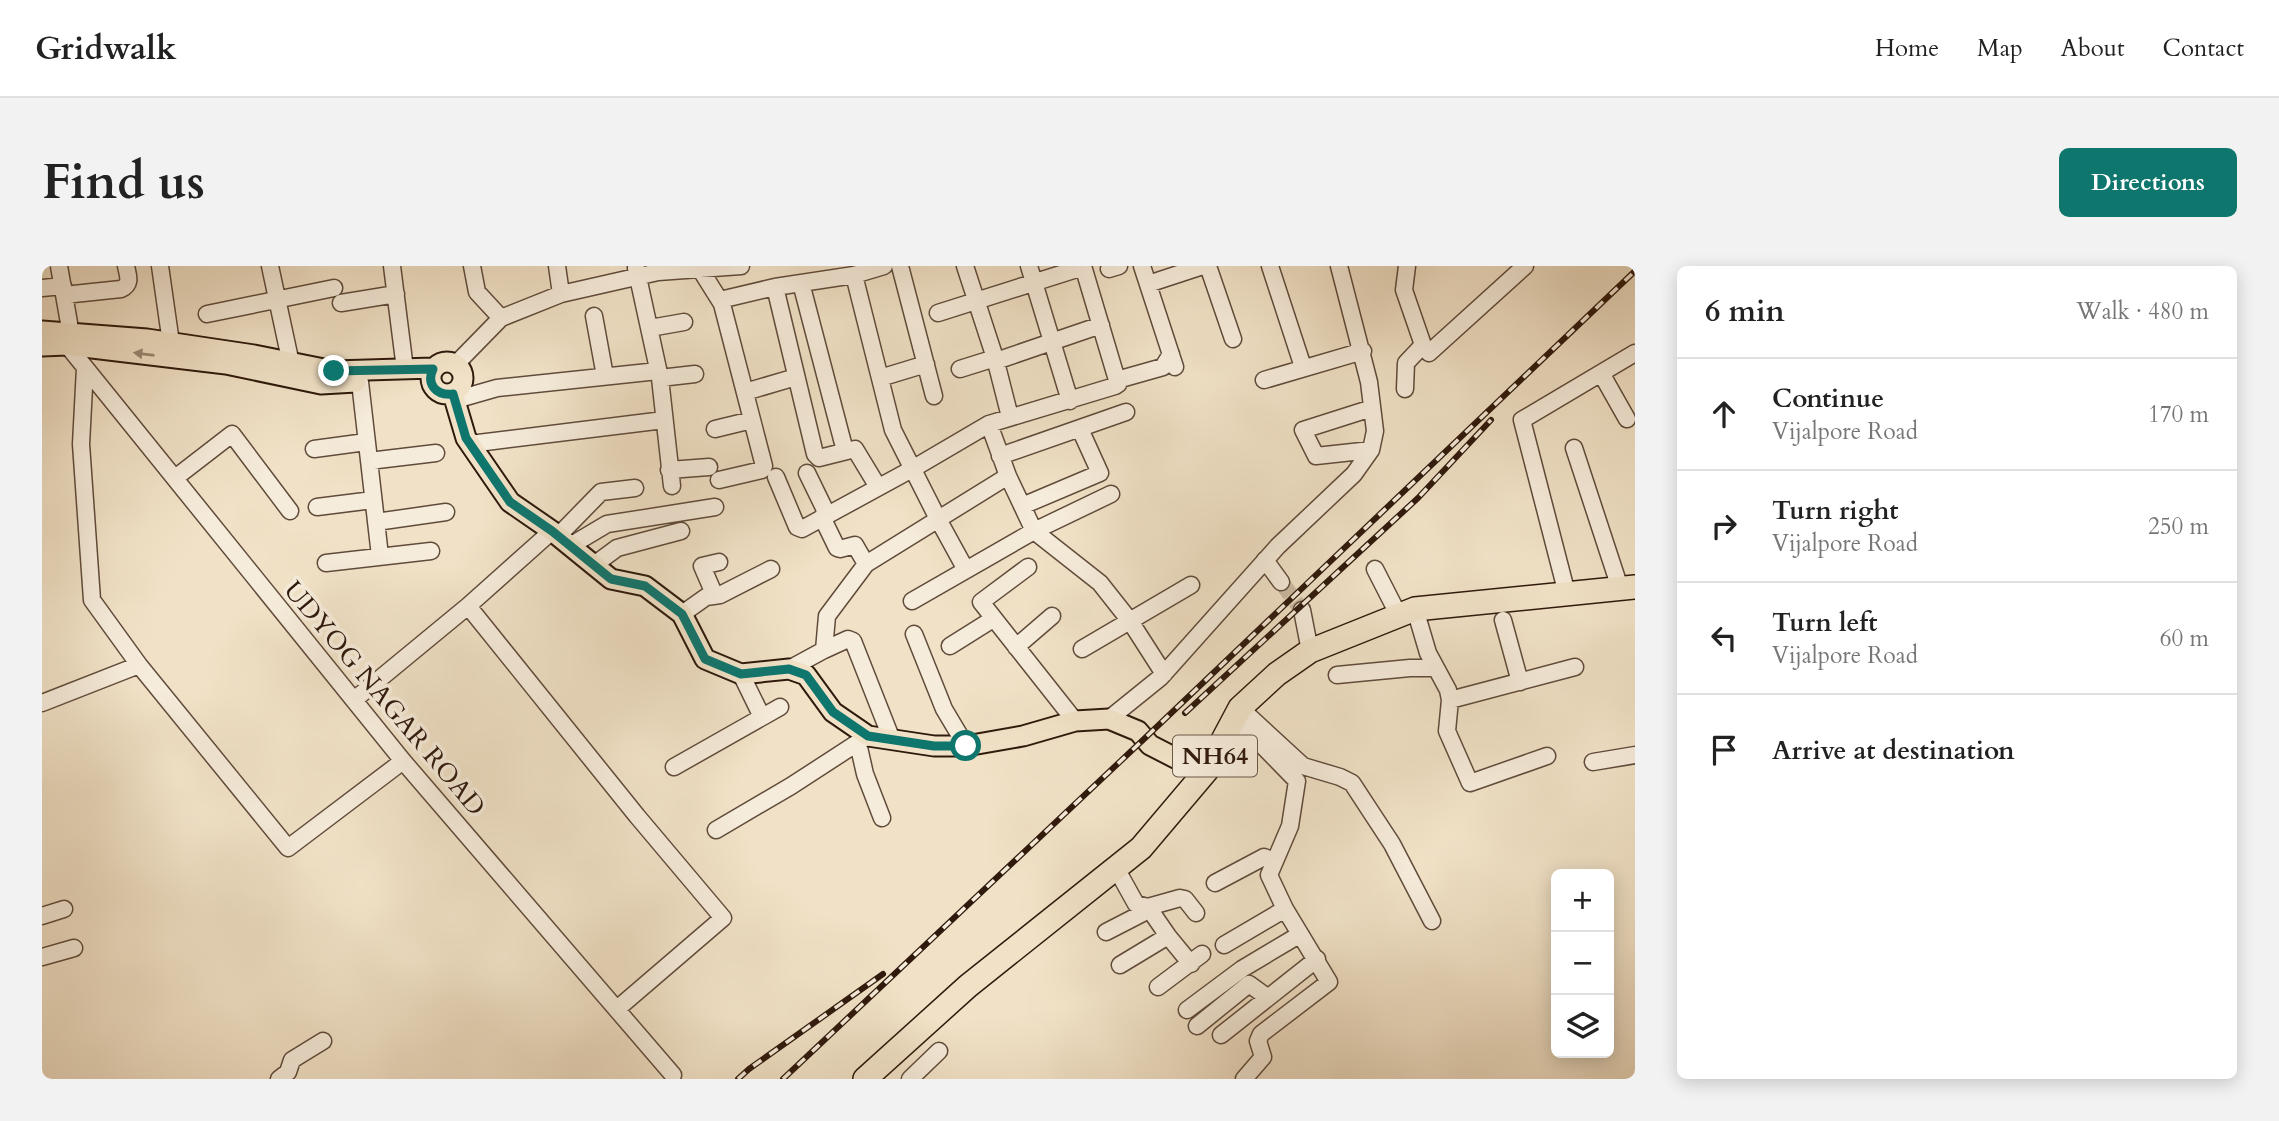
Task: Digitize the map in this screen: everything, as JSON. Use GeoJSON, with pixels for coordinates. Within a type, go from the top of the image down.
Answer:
{"type":"FeatureCollection","features":[{"type":"Feature","properties":{"kind":"highway","name":"NH64"},"geometry":{"type":"LineString","coordinates":[[865,1079],[968,986],[1142,848],[1207,770],[1236,717],[1277,674],[1310,651],[1407,613],[1628,588]]}},
{"type":"Feature","properties":{"kind":"main road"},"geometry":{"type":"LineString","coordinates":[[42,331],[67,339],[226,364],[292,370],[405,369],[432,373]]}},
{"type":"Feature","properties":{"kind":"main road"},"geometry":{"type":"LineString","coordinates":[[42,346],[67,339],[172,343],[292,370],[321,384],[432,373]]}},
{"type":"Feature","properties":{"kind":"main road"},"geometry":{"type":"LineString","coordinates":[[441,362],[456,364],[462,372],[463,383],[454,397],[437,392],[433,388],[432,373],[441,362]]}},
{"type":"Feature","properties":{"kind":"main road"},"geometry":{"type":"LineString","coordinates":[[454,397],[466,438],[510,502],[611,579],[645,586],[682,614],[705,659],[741,674],[789,669],[806,675],[833,712],[863,739],[934,746],[966,746],[1023,736],[1075,721],[1109,719],[1138,731],[1150,745],[1187,764],[1207,770]]}},
{"type":"Feature","properties":{"kind":"street"},"geometry":{"type":"LineString","coordinates":[[59,266],[69,323],[67,339]]}},
{"type":"Feature","properties":{"kind":"street"},"geometry":{"type":"LineString","coordinates":[[42,288],[63,291],[121,289],[127,287],[129,282],[126,266]]}},
{"type":"Feature","properties":{"kind":"street"},"geometry":{"type":"LineString","coordinates":[[270,266],[292,370]]}},
{"type":"Feature","properties":{"kind":"street"},"geometry":{"type":"LineString","coordinates":[[392,266],[405,369]]}},
{"type":"Feature","properties":{"kind":"street"},"geometry":{"type":"LineString","coordinates":[[472,266],[477,292],[501,318]]}},
{"type":"Feature","properties":{"kind":"street"},"geometry":{"type":"LineString","coordinates":[[556,266],[561,294]]}},
{"type":"Feature","properties":{"kind":"street"},"geometry":{"type":"LineString","coordinates":[[456,364],[501,318],[561,294],[637,271],[741,266]]}},
{"type":"Feature","properties":{"kind":"street"},"geometry":{"type":"LineString","coordinates":[[720,300],[775,287],[854,275],[884,266]]}},
{"type":"Feature","properties":{"kind":"street"},"geometry":{"type":"LineString","coordinates":[[900,266],[934,396]]}},
{"type":"Feature","properties":{"kind":"street"},"geometry":{"type":"LineString","coordinates":[[965,266],[1010,417]]}},
{"type":"Feature","properties":{"kind":"street"},"geometry":{"type":"LineString","coordinates":[[1029,266],[1070,401]]}},
{"type":"Feature","properties":{"kind":"street"},"geometry":{"type":"LineString","coordinates":[[776,477],[799,529],[914,468],[989,424],[1118,384],[1083,266],[938,313]]}},
{"type":"Feature","properties":{"kind":"street"},"geometry":{"type":"LineString","coordinates":[[1117,380],[1163,367],[1173,361],[1142,266]]}},
{"type":"Feature","properties":{"kind":"street"},"geometry":{"type":"LineString","coordinates":[[1148,284],[1206,266],[1233,339]]}},
{"type":"Feature","properties":{"kind":"street"},"geometry":{"type":"LineString","coordinates":[[1270,266],[1303,367]]}},
{"type":"Feature","properties":{"kind":"street"},"geometry":{"type":"LineString","coordinates":[[1109,719],[1164,674],[1265,560],[1354,474],[1371,450],[1375,440],[1363,351],[1339,266]]}},
{"type":"Feature","properties":{"kind":"street"},"geometry":{"type":"LineString","coordinates":[[1407,266],[1404,290],[1423,345],[1429,353],[1525,266]]}},
{"type":"Feature","properties":{"kind":"street"},"geometry":{"type":"LineString","coordinates":[[164,267],[172,343]]}},
{"type":"Feature","properties":{"kind":"street"},"geometry":{"type":"LineString","coordinates":[[700,269],[720,300],[764,468],[719,480]]}},
{"type":"Feature","properties":{"kind":"street"},"geometry":{"type":"LineString","coordinates":[[637,271],[659,374],[670,478],[709,467]]}},
{"type":"Feature","properties":{"kind":"street"},"geometry":{"type":"LineString","coordinates":[[854,275],[893,430],[966,570]]}},
{"type":"Feature","properties":{"kind":"street"},"geometry":{"type":"LineString","coordinates":[[801,283],[845,451]]}},
{"type":"Feature","properties":{"kind":"street"},"geometry":{"type":"LineString","coordinates":[[775,287],[817,457],[856,450],[878,487]]}},
{"type":"Feature","properties":{"kind":"street"},"geometry":{"type":"LineString","coordinates":[[207,314],[277,300],[396,294]]}},
{"type":"Feature","properties":{"kind":"street"},"geometry":{"type":"LineString","coordinates":[[594,316],[605,376]]}},
{"type":"Feature","properties":{"kind":"street"},"geometry":{"type":"LineString","coordinates":[[650,328],[684,322]]}},
{"type":"Feature","properties":{"kind":"street"},"geometry":{"type":"LineString","coordinates":[[960,369],[1101,325]]}},
{"type":"Feature","properties":{"kind":"street","name":"UDYOG NAGAR ROAD"},"geometry":{"type":"LineString","coordinates":[[67,339],[85,368],[404,761],[673,1075]]}},
{"type":"Feature","properties":{"kind":"street"},"geometry":{"type":"LineString","coordinates":[[789,348],[817,340]]}},
{"type":"Feature","properties":{"kind":"street"},"geometry":{"type":"LineString","coordinates":[[1405,389],[1406,363],[1423,345]]}},
{"type":"Feature","properties":{"kind":"street"},"geometry":{"type":"LineString","coordinates":[[1264,380],[1363,351]]}},
{"type":"Feature","properties":{"kind":"street"},"geometry":{"type":"LineString","coordinates":[[1567,594],[1522,420],[1635,353]]}},
{"type":"Feature","properties":{"kind":"street"},"geometry":{"type":"LineString","coordinates":[[880,378],[926,365]]}},
{"type":"Feature","properties":{"kind":"street"},"geometry":{"type":"LineString","coordinates":[[85,368],[82,444],[92,600],[139,665],[288,848],[404,761]]}},
{"type":"Feature","properties":{"kind":"street"},"geometry":{"type":"LineString","coordinates":[[1601,373],[1627,419]]}},
{"type":"Feature","properties":{"kind":"street"},"geometry":{"type":"LineString","coordinates":[[454,397],[497,388],[605,376],[695,374]]}},
{"type":"Feature","properties":{"kind":"street"},"geometry":{"type":"LineString","coordinates":[[745,392],[796,377]]}},
{"type":"Feature","properties":{"kind":"street"},"geometry":{"type":"LineString","coordinates":[[360,382],[380,556]]}},
{"type":"Feature","properties":{"kind":"street"},"geometry":{"type":"LineString","coordinates":[[1371,450],[1316,456],[1303,430],[1372,408]]}},
{"type":"Feature","properties":{"kind":"street"},"geometry":{"type":"LineString","coordinates":[[1000,456],[1126,412]]}},
{"type":"Feature","properties":{"kind":"street"},"geometry":{"type":"LineString","coordinates":[[715,429],[752,420]]}},
{"type":"Feature","properties":{"kind":"street"},"geometry":{"type":"LineString","coordinates":[[470,444],[664,421]]}},
{"type":"Feature","properties":{"kind":"street"},"geometry":{"type":"LineString","coordinates":[[989,424],[1008,476],[1034,531],[1100,583],[1130,621],[1164,674]]}},
{"type":"Feature","properties":{"kind":"street"},"geometry":{"type":"LineString","coordinates":[[1022,506],[1100,474],[1080,429]]}},
{"type":"Feature","properties":{"kind":"street"},"geometry":{"type":"LineString","coordinates":[[175,478],[232,434],[290,511]]}},
{"type":"Feature","properties":{"kind":"street"},"geometry":{"type":"LineString","coordinates":[[314,449],[366,442]]}},
{"type":"Feature","properties":{"kind":"street"},"geometry":{"type":"LineString","coordinates":[[1574,448],[1628,588]]}},
{"type":"Feature","properties":{"kind":"street"},"geometry":{"type":"LineString","coordinates":[[369,461],[436,453]]}},
{"type":"Feature","properties":{"kind":"street"},"geometry":{"type":"LineString","coordinates":[[807,473],[837,548],[841,550],[855,545],[866,564]]}},
{"type":"Feature","properties":{"kind":"street"},"geometry":{"type":"LineString","coordinates":[[824,650],[827,616],[866,564],[1008,476]]}},
{"type":"Feature","properties":{"kind":"street"},"geometry":{"type":"LineString","coordinates":[[354,700],[468,606],[560,538],[601,492],[635,488]]}},
{"type":"Feature","properties":{"kind":"street"},"geometry":{"type":"LineString","coordinates":[[912,601],[1034,531],[1111,494]]}},
{"type":"Feature","properties":{"kind":"street"},"geometry":{"type":"LineString","coordinates":[[317,507],[373,500]]}},
{"type":"Feature","properties":{"kind":"street"},"geometry":{"type":"LineString","coordinates":[[560,538],[607,524],[715,507]]}},
{"type":"Feature","properties":{"kind":"street"},"geometry":{"type":"LineString","coordinates":[[376,522],[446,512]]}},
{"type":"Feature","properties":{"kind":"street"},"geometry":{"type":"LineString","coordinates":[[594,565],[617,548],[681,531]]}},
{"type":"Feature","properties":{"kind":"street"},"geometry":{"type":"LineString","coordinates":[[326,563],[431,551]]}},
{"type":"Feature","properties":{"kind":"street"},"geometry":{"type":"LineString","coordinates":[[1265,560],[1281,582]]}},
{"type":"Feature","properties":{"kind":"street"},"geometry":{"type":"LineString","coordinates":[[715,596],[702,566],[719,562]]}},
{"type":"Feature","properties":{"kind":"street"},"geometry":{"type":"LineString","coordinates":[[1028,567],[981,603],[1075,721]]}},
{"type":"Feature","properties":{"kind":"street"},"geometry":{"type":"LineString","coordinates":[[682,614],[706,597],[715,596],[771,569]]}},
{"type":"Feature","properties":{"kind":"street"},"geometry":{"type":"LineString","coordinates":[[1375,569],[1407,613],[1448,690],[1450,700],[1447,731],[1470,783],[1547,756]]}},
{"type":"Feature","properties":{"kind":"street"},"geometry":{"type":"LineString","coordinates":[[1082,649],[1191,585]]}},
{"type":"Feature","properties":{"kind":"street"},"geometry":{"type":"LineString","coordinates":[[468,606],[723,918],[617,1009]]}},
{"type":"Feature","properties":{"kind":"street"},"geometry":{"type":"LineString","coordinates":[[1302,610],[1310,651]]}},
{"type":"Feature","properties":{"kind":"street"},"geometry":{"type":"LineString","coordinates":[[1016,647],[1052,615]]}},
{"type":"Feature","properties":{"kind":"street"},"geometry":{"type":"LineString","coordinates":[[950,646],[993,619]]}},
{"type":"Feature","properties":{"kind":"street"},"geometry":{"type":"LineString","coordinates":[[1503,621],[1520,682]]}},
{"type":"Feature","properties":{"kind":"street"},"geometry":{"type":"LineString","coordinates":[[914,634],[944,709],[966,746]]}},
{"type":"Feature","properties":{"kind":"street"},"geometry":{"type":"LineString","coordinates":[[789,669],[848,639],[853,641],[892,740]]}},
{"type":"Feature","properties":{"kind":"street"},"geometry":{"type":"LineString","coordinates":[[42,703],[139,665]]}},
{"type":"Feature","properties":{"kind":"street"},"geometry":{"type":"LineString","coordinates":[[1450,700],[1575,667]]}},
{"type":"Feature","properties":{"kind":"street"},"geometry":{"type":"LineString","coordinates":[[1337,675],[1436,668]]}},
{"type":"Feature","properties":{"kind":"street"},"geometry":{"type":"LineString","coordinates":[[741,674],[762,717]]}},
{"type":"Feature","properties":{"kind":"street"},"geometry":{"type":"LineString","coordinates":[[674,767],[780,707]]}},
{"type":"Feature","properties":{"kind":"street"},"geometry":{"type":"LineString","coordinates":[[1236,717],[1297,781],[1290,826],[1269,872],[1269,879],[1328,978],[1328,984],[1261,1034],[1258,1041],[1264,1057],[1244,1079]]}},
{"type":"Feature","properties":{"kind":"street"},"geometry":{"type":"LineString","coordinates":[[1236,717],[1303,766],[1352,783],[1392,844],[1432,922]]}},
{"type":"Feature","properties":{"kind":"street"},"geometry":{"type":"LineString","coordinates":[[863,739],[865,774],[882,818]]}},
{"type":"Feature","properties":{"kind":"street"},"geometry":{"type":"LineString","coordinates":[[716,830],[797,783],[863,739]]}},
{"type":"Feature","properties":{"kind":"street"},"geometry":{"type":"LineString","coordinates":[[1593,762],[1635,755]]}},
{"type":"Feature","properties":{"kind":"street"},"geometry":{"type":"LineString","coordinates":[[1215,883],[1264,857],[1274,861]]}},
{"type":"Feature","properties":{"kind":"street"},"geometry":{"type":"LineString","coordinates":[[1116,868],[1136,904],[1148,907],[1183,898],[1196,913]]}},
{"type":"Feature","properties":{"kind":"street"},"geometry":{"type":"LineString","coordinates":[[1107,932],[1141,914],[1148,907]]}},
{"type":"Feature","properties":{"kind":"street"},"geometry":{"type":"LineString","coordinates":[[1148,907],[1168,936],[1197,959],[1158,987]]}},
{"type":"Feature","properties":{"kind":"street"},"geometry":{"type":"LineString","coordinates":[[42,916],[64,909]]}},
{"type":"Feature","properties":{"kind":"street"},"geometry":{"type":"LineString","coordinates":[[1224,945],[1285,909]]}},
{"type":"Feature","properties":{"kind":"street"},"geometry":{"type":"LineString","coordinates":[[1187,1010],[1242,969],[1300,935]]}},
{"type":"Feature","properties":{"kind":"street"},"geometry":{"type":"LineString","coordinates":[[1120,965],[1168,936]]}},
{"type":"Feature","properties":{"kind":"street"},"geometry":{"type":"LineString","coordinates":[[42,957],[74,948]]}},
{"type":"Feature","properties":{"kind":"street"},"geometry":{"type":"LineString","coordinates":[[1221,1035],[1317,959]]}},
{"type":"Feature","properties":{"kind":"street"},"geometry":{"type":"LineString","coordinates":[[1197,1026],[1249,984],[1267,997]]}},
{"type":"Feature","properties":{"kind":"street"},"geometry":{"type":"LineString","coordinates":[[279,1079],[288,1072],[292,1060],[323,1041]]}},
{"type":"Feature","properties":{"kind":"street"},"geometry":{"type":"LineString","coordinates":[[893,1054],[913,1078],[939,1051]]}},
{"type":"Feature","properties":{"kind":"tunnel"},"geometry":{"type":"LineString","coordinates":[[1281,582],[1302,610]]}},
{"type":"Feature","properties":{"kind":"railway"},"geometry":{"type":"LineString","coordinates":[[783,1079],[1635,271]]}},
{"type":"Feature","properties":{"kind":"railway"},"geometry":{"type":"LineString","coordinates":[[1185,713],[1418,498],[1491,420]]}},
{"type":"Feature","properties":{"kind":"railway"},"geometry":{"type":"LineString","coordinates":[[738,1079],[883,974]]}},
{"type":"Feature","properties":{"kind":"route"},"geometry":{"type":"LineString","coordinates":[[334,371],[433,369],[430,378],[433,388],[442,394],[453,394],[466,438],[510,502],[552,531],[611,579],[645,586],[682,614],[705,659],[741,674],[789,669],[806,675],[833,712],[868,736],[934,746],[966,746]]}}]}
